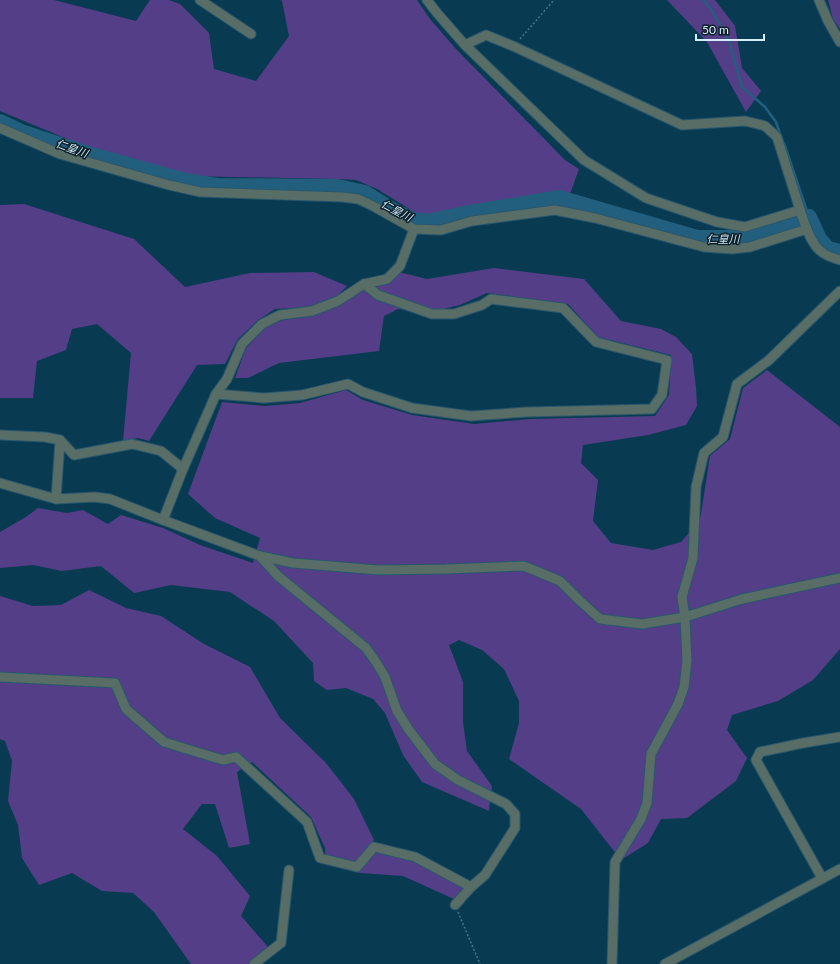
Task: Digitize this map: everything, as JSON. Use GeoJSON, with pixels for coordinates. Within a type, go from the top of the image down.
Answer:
{"type":"FeatureCollection","features":[{"type":"Feature","properties":{"kind":"street"},"geometry":{"type":"LineString","coordinates":[[200,0],[251,34]]}},
{"type":"Feature","properties":{"kind":"street"},"geometry":{"type":"LineString","coordinates":[[428,0],[437,13],[465,45],[584,160],[646,198],[717,222],[745,227],[800,210]]}},
{"type":"Feature","properties":{"kind":"street"},"geometry":{"type":"LineString","coordinates":[[819,0],[828,21],[840,42]]}},
{"type":"Feature","properties":{"kind":"street"},"geometry":{"type":"LineString","coordinates":[[465,45],[486,35],[514,46],[682,125],[745,121],[765,126],[777,137],[800,210],[815,245],[824,254],[840,260]]}},
{"type":"Feature","properties":{"kind":"street"},"geometry":{"type":"LineString","coordinates":[[0,128],[60,154],[169,185],[200,192],[343,197],[358,199],[414,229],[441,230],[472,222],[555,210],[595,218],[704,247],[732,249],[750,247],[807,229]]}},
{"type":"Feature","properties":{"kind":"street"},"geometry":{"type":"LineString","coordinates":[[163,520],[183,469],[216,394],[228,379],[242,344],[262,324],[280,315],[312,311],[338,302],[364,284],[387,279],[400,266],[414,229]]}},
{"type":"Feature","properties":{"kind":"street"},"geometry":{"type":"LineString","coordinates":[[216,394],[264,398],[302,395],[348,384],[363,392],[412,408],[471,416],[527,412],[652,409],[662,395],[667,360],[596,342],[563,308],[490,299],[482,305],[454,314],[432,314],[378,294],[364,284]]}},
{"type":"Feature","properties":{"kind":"street"},"geometry":{"type":"LineString","coordinates":[[612,964],[615,862],[641,819],[647,803],[651,754],[678,704],[684,687],[687,661],[685,617],[682,597],[693,558],[696,487],[704,453],[723,437],[737,384],[768,361],[840,291]]}},
{"type":"Feature","properties":{"kind":"street"},"geometry":{"type":"LineString","coordinates":[[0,435],[60,440],[74,455],[132,444],[160,451],[183,469]]}},
{"type":"Feature","properties":{"kind":"street"},"geometry":{"type":"LineString","coordinates":[[56,499],[60,440]]}},
{"type":"Feature","properties":{"kind":"street"},"geometry":{"type":"LineString","coordinates":[[0,483],[56,499],[95,497],[110,499],[260,556],[293,563],[379,570],[524,566],[560,581],[600,619],[642,624],[685,617],[742,599],[840,578]]}},
{"type":"Feature","properties":{"kind":"street"},"geometry":{"type":"LineString","coordinates":[[260,556],[278,576],[366,648],[385,677],[397,711],[409,730],[435,764],[458,780],[506,804],[515,814],[515,828],[485,875],[471,886],[455,905]]}},
{"type":"Feature","properties":{"kind":"street"},"geometry":{"type":"LineString","coordinates":[[0,677],[115,683],[126,709],[164,742],[222,760],[236,757],[307,822],[320,858],[357,868],[374,847],[415,857],[471,886]]}},
{"type":"Feature","properties":{"kind":"street"},"geometry":{"type":"LineString","coordinates":[[822,878],[756,760],[760,752],[840,737]]}},
{"type":"Feature","properties":{"kind":"street"},"geometry":{"type":"LineString","coordinates":[[665,964],[840,869]]}},
{"type":"Feature","properties":{"kind":"street"},"geometry":{"type":"LineString","coordinates":[[254,964],[281,943],[289,870]]}},
{"type":"Feature","properties":{"kind":"path"},"geometry":{"type":"LineString","coordinates":[[514,46],[554,0]]}},
{"type":"Feature","properties":{"kind":"path"},"geometry":{"type":"LineString","coordinates":[[455,905],[480,964]]}},
{"type":"Feature","properties":{"kind":"shaded area"},"geometry":{"type":"Polygon","coordinates":[[[0,0],[54,0],[136,21],[150,0],[169,0],[180,4],[209,33],[214,69],[256,81],[289,36],[281,0],[417,0],[430,19],[456,49],[565,160],[579,169],[570,194],[421,216],[377,189],[356,180],[188,176],[89,148],[0,111],[0,0]]]}},
{"type":"Feature","properties":{"kind":"shaded area"},"geometry":{"type":"Polygon","coordinates":[[[667,0],[715,0],[735,26],[742,68],[761,91],[746,112],[707,42],[667,0]]]}},
{"type":"Feature","properties":{"kind":"shaded area"},"geometry":{"type":"Polygon","coordinates":[[[828,0],[840,0],[840,29],[833,19],[828,0]]]}},
{"type":"Feature","properties":{"kind":"shaded area"},"geometry":{"type":"Polygon","coordinates":[[[24,204],[134,239],[185,287],[250,273],[314,272],[347,286],[337,296],[311,307],[275,309],[258,320],[238,339],[225,364],[197,365],[149,441],[138,438],[123,441],[131,353],[97,324],[72,329],[66,350],[37,361],[33,398],[0,398],[0,205],[24,204]]]}},
{"type":"Feature","properties":{"kind":"shaded area"},"geometry":{"type":"Polygon","coordinates":[[[494,268],[584,279],[621,321],[661,329],[676,337],[692,354],[697,406],[686,425],[648,435],[583,445],[581,463],[598,480],[593,521],[611,543],[653,550],[681,542],[700,520],[710,456],[730,439],[743,388],[767,370],[840,427],[840,649],[813,680],[778,701],[732,715],[727,730],[747,758],[736,781],[687,818],[661,819],[648,843],[621,860],[581,809],[509,759],[519,723],[519,701],[504,669],[482,650],[459,640],[449,645],[463,682],[463,722],[467,751],[492,786],[489,811],[422,782],[403,755],[385,713],[373,699],[346,688],[327,690],[314,681],[313,663],[274,621],[230,592],[171,585],[134,593],[101,566],[62,571],[33,565],[0,568],[0,532],[26,517],[38,508],[67,513],[83,510],[108,524],[121,515],[163,528],[200,545],[253,563],[260,538],[215,518],[188,494],[222,402],[265,406],[300,403],[346,390],[363,400],[412,415],[474,424],[530,419],[655,416],[669,395],[671,355],[598,337],[568,304],[487,293],[460,305],[439,310],[398,309],[384,316],[379,351],[279,363],[248,378],[235,378],[246,348],[266,327],[283,320],[313,316],[339,306],[363,290],[390,283],[399,272],[427,279],[494,268]]]}},
{"type":"Feature","properties":{"kind":"shaded area"},"geometry":{"type":"Polygon","coordinates":[[[89,590],[126,608],[161,616],[204,644],[250,667],[280,718],[326,763],[354,799],[374,840],[369,849],[413,861],[467,890],[454,899],[403,876],[360,873],[326,865],[325,848],[311,817],[252,762],[237,772],[250,844],[229,848],[215,804],[202,804],[183,829],[217,856],[250,896],[241,916],[268,947],[248,964],[191,964],[154,912],[133,893],[102,891],[72,873],[39,885],[22,858],[18,825],[8,801],[12,761],[5,741],[0,739],[0,596],[33,606],[61,605],[89,590]]]}},
{"type":"Feature","properties":{"kind":"waterway"},"geometry":{"type":"LineString","coordinates":[[703,0],[711,9],[729,41],[742,87],[765,107],[776,122],[781,137]]}},
{"type":"Feature","properties":{"kind":"waterway","name":"仁皇川"},"geometry":{"type":"LineString","coordinates":[[0,122],[21,132],[91,155],[186,181],[217,186],[338,187],[365,193],[390,209],[413,220],[427,222],[469,213],[559,198],[697,238],[741,238],[797,222]]}},
{"type":"Feature","properties":{"kind":"waterway"},"geometry":{"type":"LineString","coordinates":[[784,143],[809,217]]}},
{"type":"Feature","properties":{"kind":"waterway","name":"仁皇川"},"geometry":{"type":"LineString","coordinates":[[809,217],[819,239],[828,249],[840,252]]}}]}
